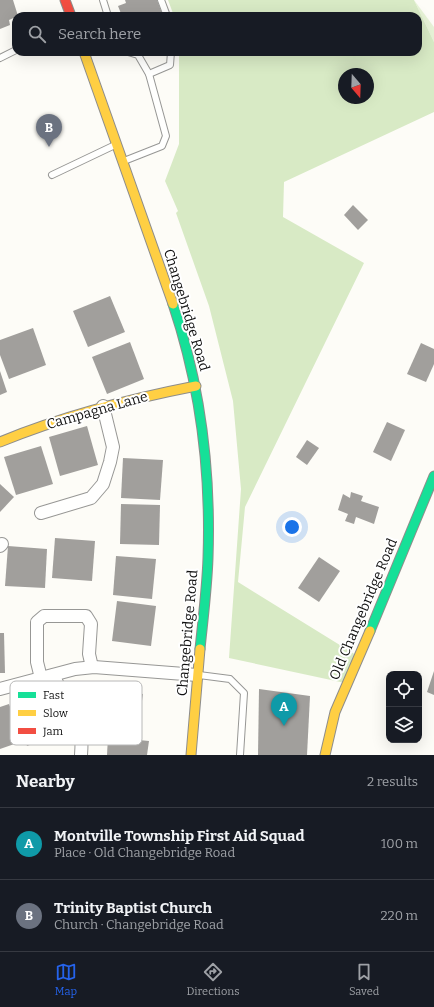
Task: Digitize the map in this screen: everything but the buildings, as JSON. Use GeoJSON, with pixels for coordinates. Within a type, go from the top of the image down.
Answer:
{"type":"FeatureCollection","features":[{"type":"Feature","properties":{"kind":"main road"},"geometry":{"type":"LineString","coordinates":[[65,0],[70,12]]}},
{"type":"Feature","properties":{"kind":"main road","name":"Changebridge Road"},"geometry":{"type":"LineString","coordinates":[[85,56],[186,342],[196,386],[204,436],[209,521],[208,559],[191,755]]}},
{"type":"Feature","properties":{"kind":"main road","name":"Campagna Lane"},"geometry":{"type":"LineString","coordinates":[[0,442],[71,415],[136,397],[196,386]]}},
{"type":"Feature","properties":{"kind":"main road","name":"Old Changebridge Road"},"geometry":{"type":"LineString","coordinates":[[325,755],[335,712],[384,599],[434,476]]}},
{"type":"Feature","properties":{"kind":"street"},"geometry":{"type":"LineString","coordinates":[[40,513],[91,498],[103,484],[113,446],[103,406]]}},
{"type":"Feature","properties":{"kind":"street"},"geometry":{"type":"LineString","coordinates":[[41,678],[37,662],[37,622],[44,616],[86,616],[91,624],[89,654],[92,667]]}},
{"type":"Feature","properties":{"kind":"street"},"geometry":{"type":"LineString","coordinates":[[31,681],[75,669],[92,667],[197,675]]}},
{"type":"Feature","properties":{"kind":"street"},"geometry":{"type":"LineString","coordinates":[[54,675],[56,681]]}},
{"type":"Feature","properties":{"kind":"street"},"geometry":{"type":"LineString","coordinates":[[0,690],[10,687]]}},
{"type":"Feature","properties":{"kind":"street"},"geometry":{"type":"LineString","coordinates":[[80,755],[82,745]]}},
{"type":"Feature","properties":{"kind":"lane"},"geometry":{"type":"LineString","coordinates":[[103,0],[107,12]]}},
{"type":"Feature","properties":{"kind":"lane"},"geometry":{"type":"LineString","coordinates":[[161,0],[166,12]]}},
{"type":"Feature","properties":{"kind":"lane"},"geometry":{"type":"LineString","coordinates":[[0,58],[12,52]]}},
{"type":"Feature","properties":{"kind":"lane"},"geometry":{"type":"LineString","coordinates":[[122,162],[162,146],[166,136],[149,74],[139,56]]}},
{"type":"Feature","properties":{"kind":"lane"},"geometry":{"type":"LineString","coordinates":[[149,74],[170,65],[171,56]]}},
{"type":"Feature","properties":{"kind":"lane"},"geometry":{"type":"LineString","coordinates":[[52,175],[117,144]]}},
{"type":"Feature","properties":{"kind":"lane"},"geometry":{"type":"LineString","coordinates":[[197,675],[230,679],[244,693],[240,755]]}},
{"type":"Feature","properties":{"kind":"green space"},"geometry":{"type":"Polygon","coordinates":[[[168,0],[414,0],[420,12],[172,12],[168,0]]]}},
{"type":"Feature","properties":{"kind":"green space"},"geometry":{"type":"Polygon","coordinates":[[[414,0],[434,27],[434,42],[422,17],[422,12],[420,12],[414,0]]]}},
{"type":"Feature","properties":{"kind":"green space"},"geometry":{"type":"Polygon","coordinates":[[[422,17],[434,42],[434,112],[284,182],[283,217],[364,263],[245,507],[238,582],[356,655],[345,683],[229,658],[241,489],[233,401],[209,306],[176,213],[178,211],[165,181],[179,144],[179,56],[422,56],[422,17]]]}},
{"type":"Feature","properties":{"kind":"traffic: fast"},"geometry":{"type":"LineString","coordinates":[[173,304],[191,366],[206,461],[209,526],[208,558],[200,649]]}},
{"type":"Feature","properties":{"kind":"traffic: fast"},"geometry":{"type":"LineString","coordinates":[[370,631],[434,476]]}},
{"type":"Feature","properties":{"kind":"traffic: slow"},"geometry":{"type":"LineString","coordinates":[[85,56],[173,304]]}},
{"type":"Feature","properties":{"kind":"traffic: slow"},"geometry":{"type":"LineString","coordinates":[[0,442],[48,424],[96,409],[196,386]]}},
{"type":"Feature","properties":{"kind":"traffic: slow"},"geometry":{"type":"LineString","coordinates":[[325,755],[335,712],[370,631]]}},
{"type":"Feature","properties":{"kind":"traffic: slow"},"geometry":{"type":"LineString","coordinates":[[191,755],[200,649]]}},
{"type":"Feature","properties":{"kind":"traffic: jam"},"geometry":{"type":"LineString","coordinates":[[65,0],[70,12]]}},
{"type":"Feature","properties":{"kind":"place","name":"Trinity Baptist Church"},"geometry":{"type":"Point","coordinates":[49,147]}},
{"type":"Feature","properties":{"kind":"place","name":"Montville Township First Aid Squad"},"geometry":{"type":"Point","coordinates":[284,726]}}]}
